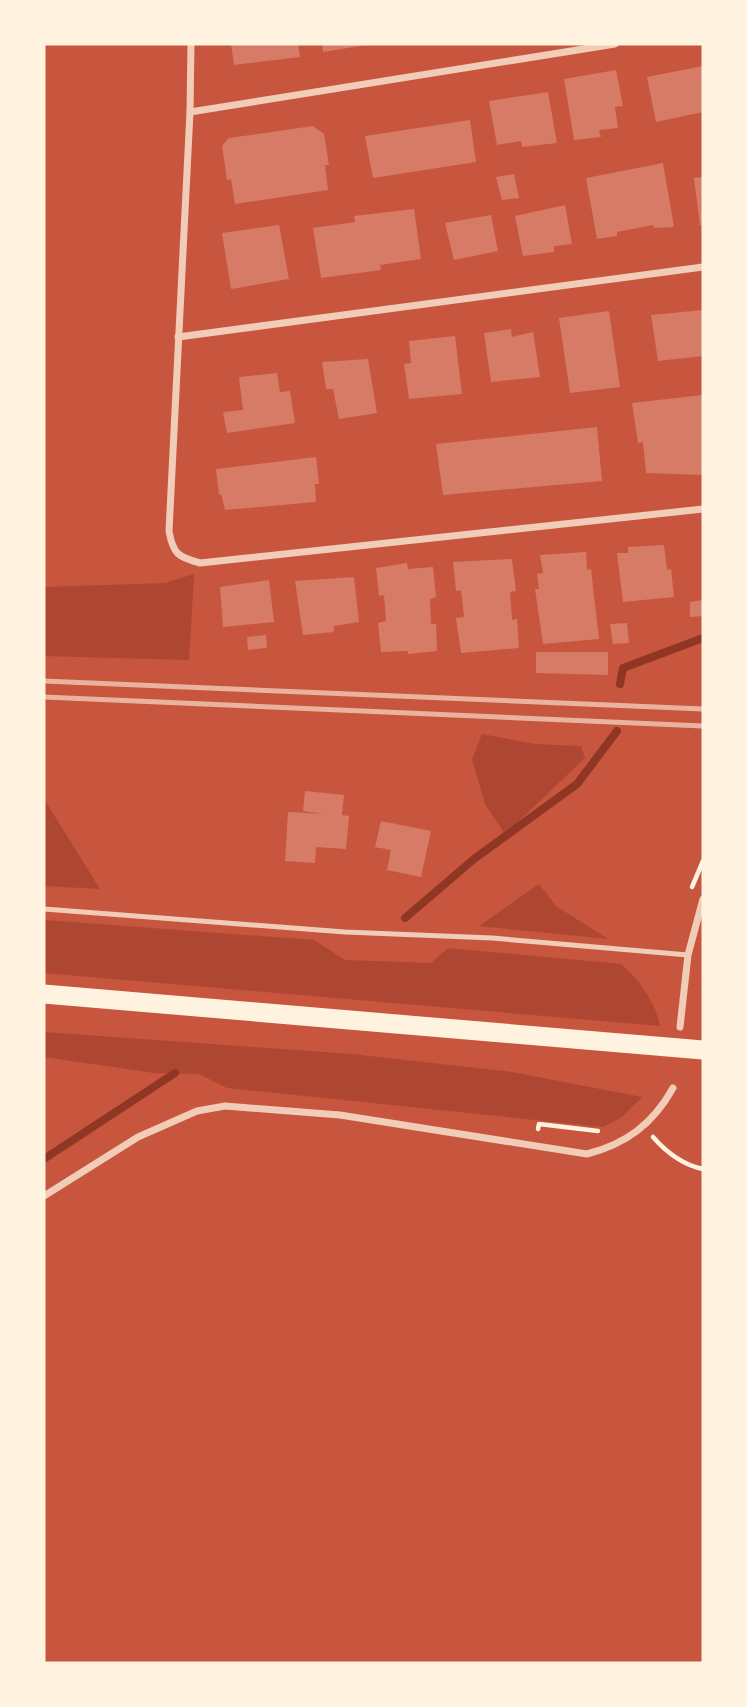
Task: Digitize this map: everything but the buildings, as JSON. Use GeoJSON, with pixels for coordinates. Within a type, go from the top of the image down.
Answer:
{"type":"FeatureCollection","features":[{"type":"Feature","properties":{"kind":"highway"},"geometry":{"type":"LineString","coordinates":[[44,994],[703,1050]]}},
{"type":"Feature","properties":{"kind":"street"},"geometry":{"type":"LineString","coordinates":[[191,44],[190,113],[169,531],[172,546],[181,558],[200,563],[703,509]]}},
{"type":"Feature","properties":{"kind":"street"},"geometry":{"type":"LineString","coordinates":[[190,113],[615,44]]}},
{"type":"Feature","properties":{"kind":"street"},"geometry":{"type":"LineString","coordinates":[[178,337],[703,267]]}},
{"type":"Feature","properties":{"kind":"street"},"geometry":{"type":"LineString","coordinates":[[680,1027],[688,955],[703,899]]}},
{"type":"Feature","properties":{"kind":"street"},"geometry":{"type":"LineString","coordinates":[[44,1196],[138,1137],[197,1111],[225,1106],[340,1115],[587,1154],[612,1147],[643,1126],[662,1107],[673,1088]]}},
{"type":"Feature","properties":{"kind":"lane"},"geometry":{"type":"LineString","coordinates":[[44,909],[345,932],[492,938],[688,955]]}},
{"type":"Feature","properties":{"kind":"path"},"geometry":{"type":"LineString","coordinates":[[643,1126],[660,1146],[686,1166],[703,1169]]}},
{"type":"Feature","properties":{"kind":"shaded area"},"geometry":{"type":"Polygon","coordinates":[[[194,574],[189,660],[44,656],[44,587],[165,583],[194,574]]]}},
{"type":"Feature","properties":{"kind":"shaded area"},"geometry":{"type":"Polygon","coordinates":[[[482,734],[535,744],[581,746],[585,758],[505,834],[485,804],[472,759],[482,734]]]}},
{"type":"Feature","properties":{"kind":"shaded area"},"geometry":{"type":"Polygon","coordinates":[[[44,799],[100,889],[44,886],[44,799]]]}},
{"type":"Feature","properties":{"kind":"shaded area"},"geometry":{"type":"Polygon","coordinates":[[[539,884],[556,906],[608,939],[479,926],[539,884]]]}},
{"type":"Feature","properties":{"kind":"shaded area"},"geometry":{"type":"Polygon","coordinates":[[[44,920],[314,940],[345,960],[431,963],[448,948],[621,964],[646,992],[660,1026],[44,973],[44,920]]]}},
{"type":"Feature","properties":{"kind":"shaded area"},"geometry":{"type":"Polygon","coordinates":[[[44,1032],[352,1054],[512,1072],[642,1097],[622,1117],[603,1127],[227,1088],[199,1074],[154,1073],[44,1057],[44,1032]]]}},
{"type":"Feature","properties":{"kind":"waterway"},"geometry":{"type":"LineString","coordinates":[[620,684],[623,668],[703,638]]}},
{"type":"Feature","properties":{"kind":"waterway"},"geometry":{"type":"LineString","coordinates":[[405,918],[474,859],[577,784],[617,731]]}},
{"type":"Feature","properties":{"kind":"waterway"},"geometry":{"type":"LineString","coordinates":[[44,1159],[175,1073]]}},
{"type":"Feature","properties":{"kind":"railway"},"geometry":{"type":"LineString","coordinates":[[44,681],[703,709]]}},
{"type":"Feature","properties":{"kind":"railway"},"geometry":{"type":"LineString","coordinates":[[44,697],[703,726]]}}]}
